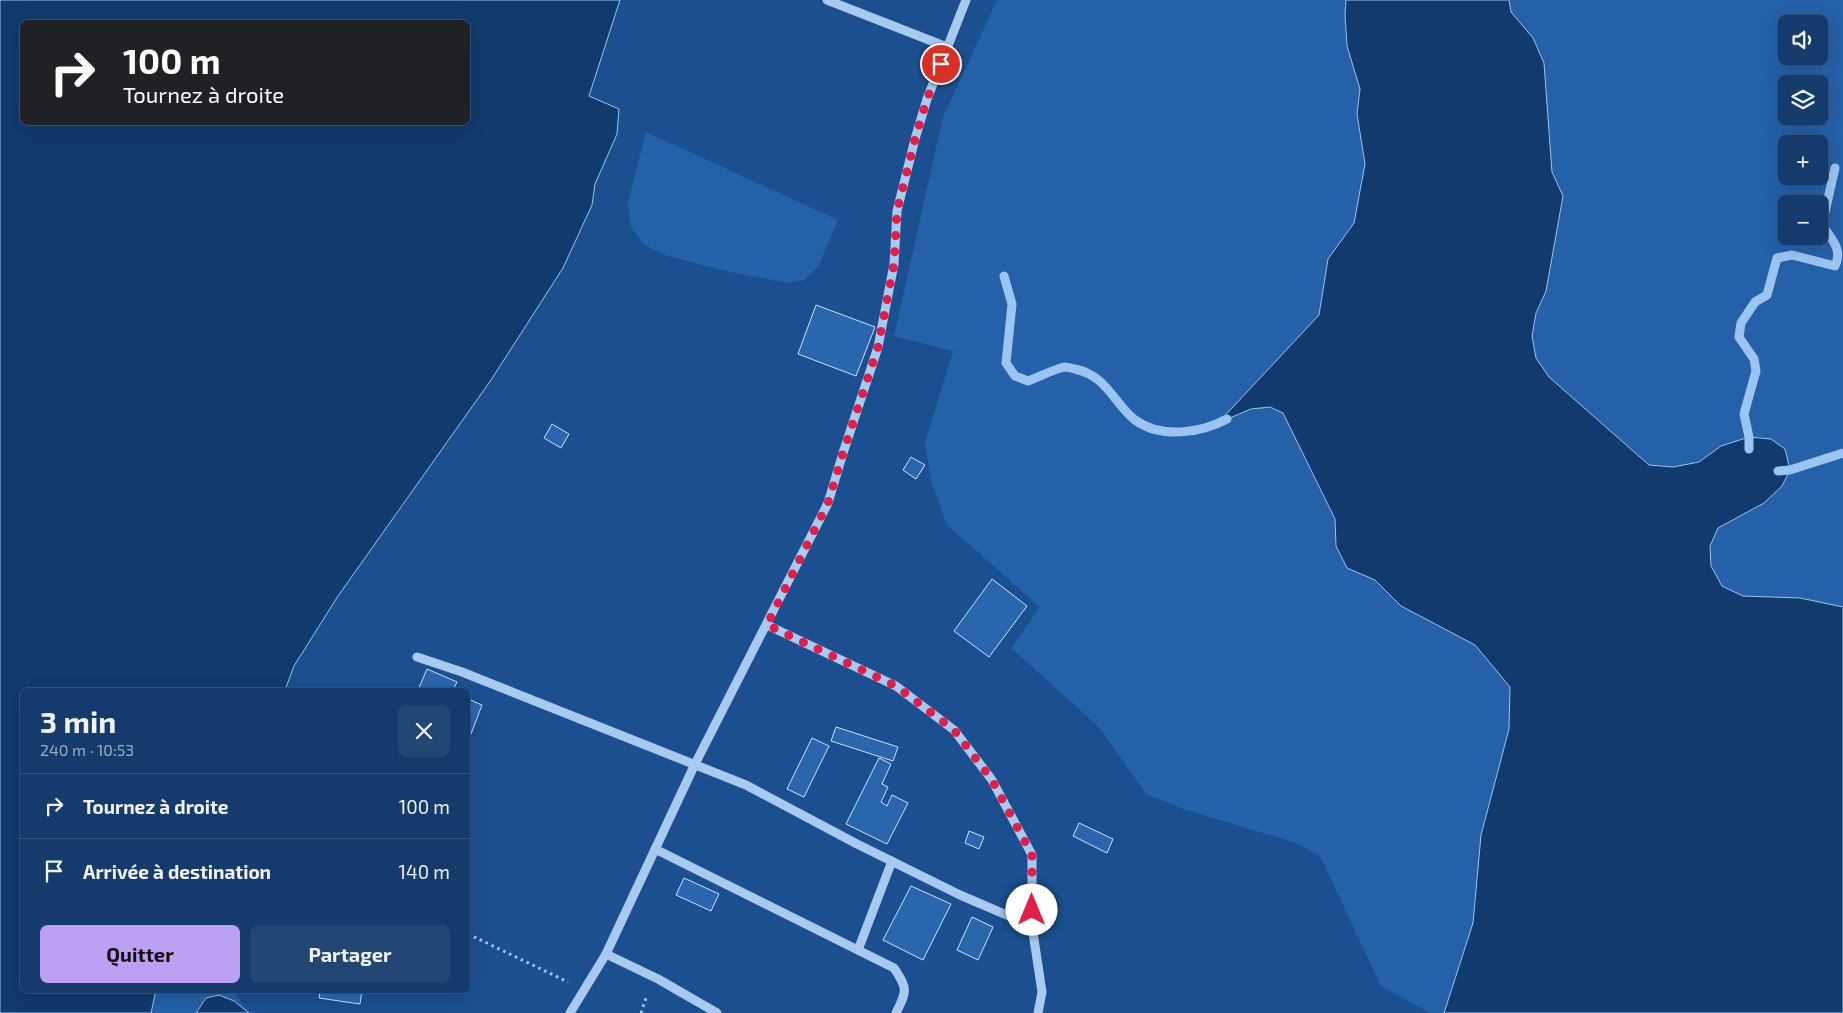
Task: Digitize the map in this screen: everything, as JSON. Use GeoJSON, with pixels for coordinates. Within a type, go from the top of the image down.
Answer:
{"type":"FeatureCollection","features":[{"type":"Feature","properties":{"kind":"street"},"geometry":{"type":"LineString","coordinates":[[827,0],[947,47]]}},
{"type":"Feature","properties":{"kind":"street"},"geometry":{"type":"LineString","coordinates":[[570,1013],[606,954],[695,764],[828,503],[878,347],[894,264],[897,211],[915,139],[927,99],[966,0]]}},
{"type":"Feature","properties":{"kind":"street"},"geometry":{"type":"LineString","coordinates":[[767,625],[896,686],[954,730],[992,780],[1032,855],[1032,926],[1042,992],[1038,1013]]}},
{"type":"Feature","properties":{"kind":"street"},"geometry":{"type":"LineString","coordinates":[[417,657],[462,672],[746,785],[960,896],[1032,926]]}},
{"type":"Feature","properties":{"kind":"street"},"geometry":{"type":"LineString","coordinates":[[655,850],[894,968],[903,982],[905,996],[896,1013]]}},
{"type":"Feature","properties":{"kind":"street"},"geometry":{"type":"LineString","coordinates":[[858,950],[892,861]]}},
{"type":"Feature","properties":{"kind":"street"},"geometry":{"type":"LineString","coordinates":[[606,954],[658,979],[717,1013]]}},
{"type":"Feature","properties":{"kind":"path"},"geometry":{"type":"LineString","coordinates":[[470,935],[584,989]]}},
{"type":"Feature","properties":{"kind":"shaded area"},"geometry":{"type":"Polygon","coordinates":[[[0,0],[620,0],[589,96],[619,109],[617,134],[595,184],[592,205],[563,268],[491,380],[338,596],[294,666],[286,688],[20,688],[20,993],[155,993],[151,1013],[0,1013],[0,0]]]}},
{"type":"Feature","properties":{"kind":"shaded area"},"geometry":{"type":"Polygon","coordinates":[[[997,0],[1346,0],[1347,46],[1360,89],[1357,114],[1365,164],[1354,223],[1328,259],[1319,315],[1219,422],[1257,408],[1273,409],[1283,413],[1335,520],[1336,546],[1347,568],[1375,580],[1401,606],[1475,645],[1510,687],[1509,729],[1481,835],[1473,923],[1444,1013],[1430,1013],[1381,986],[1320,856],[1293,842],[1186,810],[1146,794],[1099,727],[1011,648],[1040,607],[947,525],[931,481],[925,443],[953,351],[894,336],[943,117],[997,0]]]}},
{"type":"Feature","properties":{"kind":"shaded area"},"geometry":{"type":"Polygon","coordinates":[[[1346,0],[1509,0],[1511,12],[1533,38],[1544,63],[1552,172],[1563,196],[1546,291],[1536,313],[1532,336],[1536,358],[1549,377],[1649,465],[1673,467],[1699,462],[1721,446],[1749,437],[1771,439],[1785,449],[1790,470],[1782,486],[1764,503],[1718,528],[1710,546],[1711,566],[1722,586],[1743,596],[1800,598],[1843,607],[1843,1013],[1444,1013],[1473,923],[1481,835],[1509,729],[1510,687],[1475,645],[1401,606],[1375,580],[1347,568],[1336,546],[1335,519],[1283,413],[1270,407],[1251,409],[1218,423],[1319,315],[1328,259],[1354,223],[1365,164],[1357,114],[1360,89],[1347,46],[1346,0]]]}},
{"type":"Feature","properties":{"kind":"shaded area"},"geometry":{"type":"Polygon","coordinates":[[[1509,0],[1843,0],[1843,607],[1800,598],[1743,596],[1722,586],[1711,566],[1710,547],[1718,528],[1764,503],[1721,446],[1699,462],[1673,467],[1649,465],[1549,377],[1536,358],[1532,336],[1536,313],[1546,291],[1563,196],[1552,172],[1544,63],[1533,38],[1511,12],[1509,0]]]}},
{"type":"Feature","properties":{"kind":"shaded area"},"geometry":{"type":"Polygon","coordinates":[[[646,132],[838,220],[818,267],[804,280],[788,283],[720,270],[665,255],[643,244],[630,225],[628,202],[646,132]]]}},
{"type":"Feature","properties":{"kind":"shaded area"},"geometry":{"type":"Polygon","coordinates":[[[155,993],[234,993],[248,1011],[258,1013],[249,1013],[234,1001],[206,998],[196,1013],[151,1013],[155,993]]]}},
{"type":"Feature","properties":{"kind":"shaded area"},"geometry":{"type":"Polygon","coordinates":[[[219,995],[234,1001],[249,1013],[196,1013],[206,998],[219,995]]]}},
{"type":"Feature","properties":{"kind":"building"},"geometry":{"type":"Polygon","coordinates":[[[816,305],[875,327],[856,376],[798,354],[816,305]]]}},
{"type":"Feature","properties":{"kind":"building"},"geometry":{"type":"Polygon","coordinates":[[[552,424],[569,434],[561,448],[544,438],[552,424]]]}},
{"type":"Feature","properties":{"kind":"building"},"geometry":{"type":"Polygon","coordinates":[[[911,457],[925,465],[916,479],[903,470],[911,457]]]}},
{"type":"Feature","properties":{"kind":"building"},"geometry":{"type":"Polygon","coordinates":[[[992,579],[1027,606],[989,657],[954,631],[992,579]]]}},
{"type":"Feature","properties":{"kind":"building"},"geometry":{"type":"Polygon","coordinates":[[[427,669],[457,682],[454,688],[419,688],[427,669]]]}},
{"type":"Feature","properties":{"kind":"building"},"geometry":{"type":"Polygon","coordinates":[[[470,700],[482,705],[470,734],[470,700]]]}},
{"type":"Feature","properties":{"kind":"building"},"geometry":{"type":"Polygon","coordinates":[[[836,727],[898,747],[893,761],[831,741],[836,727]]]}},
{"type":"Feature","properties":{"kind":"building"},"geometry":{"type":"Polygon","coordinates":[[[812,738],[829,746],[804,797],[787,789],[812,738]]]}},
{"type":"Feature","properties":{"kind":"building"},"geometry":{"type":"Polygon","coordinates":[[[879,758],[891,764],[882,784],[888,787],[881,802],[887,806],[892,795],[908,803],[887,844],[846,824],[879,758]]]}},
{"type":"Feature","properties":{"kind":"building"},"geometry":{"type":"Polygon","coordinates":[[[1079,823],[1113,839],[1107,853],[1073,836],[1079,823]]]}},
{"type":"Feature","properties":{"kind":"building"},"geometry":{"type":"Polygon","coordinates":[[[969,831],[984,837],[979,849],[965,843],[969,831]]]}},
{"type":"Feature","properties":{"kind":"building"},"geometry":{"type":"Polygon","coordinates":[[[684,878],[719,894],[711,911],[676,895],[684,878]]]}},
{"type":"Feature","properties":{"kind":"building"},"geometry":{"type":"Polygon","coordinates":[[[911,886],[951,904],[923,960],[883,940],[911,886]]]}},
{"type":"Feature","properties":{"kind":"building"},"geometry":{"type":"Polygon","coordinates":[[[972,917],[993,927],[978,960],[957,950],[972,917]]]}},
{"type":"Feature","properties":{"kind":"building"},"geometry":{"type":"Polygon","coordinates":[[[320,993],[362,993],[360,1004],[319,998],[320,993]]]}},
{"type":"Feature","properties":{"kind":"waterway"},"geometry":{"type":"LineString","coordinates":[[1749,449],[1749,437],[1744,414],[1756,371],[1754,359],[1739,337],[1741,323],[1755,302],[1767,295],[1777,258],[1792,255],[1835,266],[1838,255],[1837,250],[1833,240],[1822,225],[1835,168]]}},
{"type":"Feature","properties":{"kind":"waterway"},"geometry":{"type":"LineString","coordinates":[[1004,276],[1012,304],[1006,363],[1015,376],[1028,381],[1064,367],[1086,372],[1102,383],[1135,420],[1157,430],[1181,432],[1205,428],[1227,419]]}},
{"type":"Feature","properties":{"kind":"waterway"},"geometry":{"type":"LineString","coordinates":[[1778,471],[1790,470],[1843,453]]}},
{"type":"Feature","properties":{"kind":"route"},"geometry":{"type":"LineString","coordinates":[[941,64],[927,99],[915,139],[897,211],[894,264],[878,347],[828,503],[767,625],[896,686],[954,730],[992,780],[1032,855],[1032,910]]}}]}
